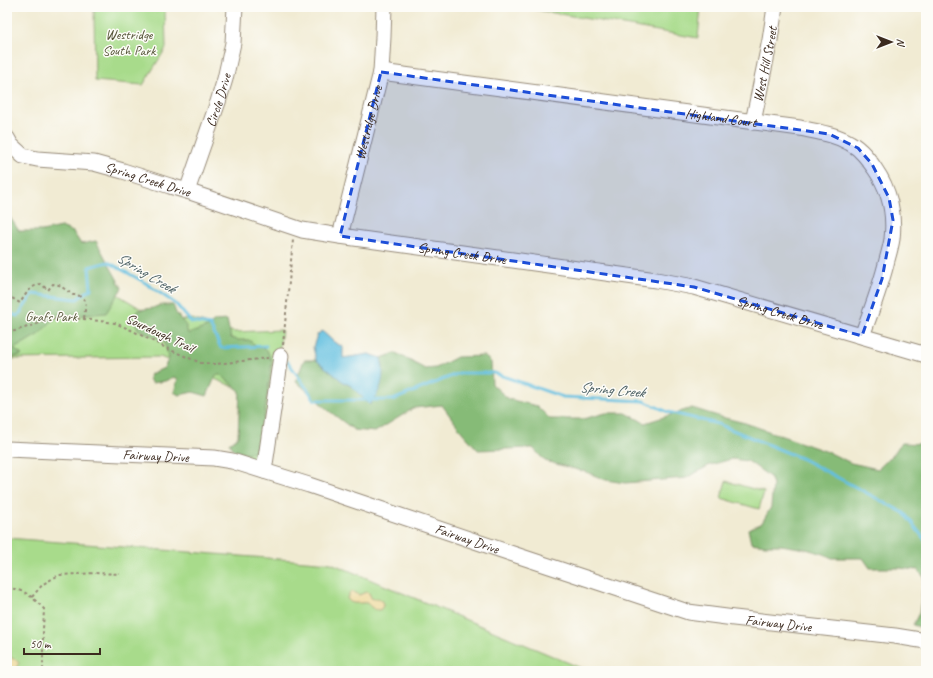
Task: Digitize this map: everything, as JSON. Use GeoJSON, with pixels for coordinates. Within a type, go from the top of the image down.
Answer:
{"type":"FeatureCollection","features":[{"type":"Feature","properties":{"kind":"street","name":"Circle Drive"},"geometry":{"type":"LineString","coordinates":[[187,191],[225,79],[233,43],[235,7]]}},
{"type":"Feature","properties":{"kind":"street","name":"Westridge Drive"},"geometry":{"type":"LineString","coordinates":[[340,236],[381,72],[384,7]]}},
{"type":"Feature","properties":{"kind":"street","name":"West Hill Street"},"geometry":{"type":"LineString","coordinates":[[753,122],[770,40],[775,7]]}},
{"type":"Feature","properties":{"kind":"street","name":"Highland Court"},"geometry":{"type":"LineString","coordinates":[[381,72],[800,128],[829,134],[840,138],[858,148],[872,164],[883,182],[892,209],[892,240],[882,279],[862,336]]}},
{"type":"Feature","properties":{"kind":"street","name":"Spring Creek Drive"},"geometry":{"type":"LineString","coordinates":[[7,138],[23,156],[37,160],[94,163],[124,170],[302,230],[656,280],[694,287],[926,355]]}},
{"type":"Feature","properties":{"kind":"street"},"geometry":{"type":"LineString","coordinates":[[264,471],[282,356]]}},
{"type":"Feature","properties":{"kind":"street","name":"Fairway Drive"},"geometry":{"type":"LineString","coordinates":[[7,449],[214,458],[232,461],[688,612],[895,636],[926,641]]}},
{"type":"Feature","properties":{"kind":"path"},"geometry":{"type":"LineString","coordinates":[[282,356],[294,227]]}},
{"type":"Feature","properties":{"kind":"path"},"geometry":{"type":"LineString","coordinates":[[7,295],[20,303],[26,293],[35,285],[41,284],[48,290],[53,284],[59,285],[73,296],[82,297],[86,301],[84,319]]}},
{"type":"Feature","properties":{"kind":"path","name":"Sourdough Trail"},"geometry":{"type":"LineString","coordinates":[[7,332],[62,318],[84,319],[115,324],[132,330],[168,349],[201,363],[216,364],[282,356]]}},
{"type":"Feature","properties":{"kind":"path"},"geometry":{"type":"LineString","coordinates":[[32,597],[43,584],[59,575],[120,574]]}},
{"type":"Feature","properties":{"kind":"path"},"geometry":{"type":"LineString","coordinates":[[7,588],[19,589],[32,597],[44,609],[43,671]]}},
{"type":"Feature","properties":{"kind":"highlighted area"},"geometry":{"type":"Polygon","coordinates":[[[381,72],[829,134],[858,148],[872,164],[889,198],[893,220],[882,279],[862,336],[694,287],[340,236],[381,72]]]}},
{"type":"Feature","properties":{"kind":"green space","name":"Westridge South Park"},"geometry":{"type":"Polygon","coordinates":[[[94,7],[165,7],[166,48],[143,85],[95,81],[94,7]]]}},
{"type":"Feature","properties":{"kind":"green space"},"geometry":{"type":"Polygon","coordinates":[[[520,7],[701,7],[698,38],[520,7]]]}},
{"type":"Feature","properties":{"kind":"green space"},"geometry":{"type":"Polygon","coordinates":[[[9,216],[19,231],[42,231],[61,227],[73,232],[81,244],[96,241],[122,288],[106,313],[75,316],[58,315],[39,334],[14,349],[22,355],[7,358],[7,217],[9,216]]]}},
{"type":"Feature","properties":{"kind":"green space","name":"Grafs Park"},"geometry":{"type":"Polygon","coordinates":[[[7,257],[112,291],[161,321],[192,319],[234,332],[282,330],[262,466],[239,457],[242,390],[160,357],[7,359],[7,257]]]}},
{"type":"Feature","properties":{"kind":"green space"},"geometry":{"type":"Polygon","coordinates":[[[160,305],[173,305],[176,313],[186,326],[188,334],[207,327],[215,321],[227,320],[231,338],[238,340],[249,340],[267,350],[272,362],[259,451],[246,454],[233,450],[229,443],[238,437],[240,391],[221,375],[216,375],[207,396],[193,392],[179,395],[174,392],[178,379],[174,377],[165,381],[152,383],[149,379],[151,374],[164,368],[169,358],[164,341],[138,329],[133,317],[138,310],[153,308],[160,305]]]}},
{"type":"Feature","properties":{"kind":"green space"},"geometry":{"type":"Polygon","coordinates":[[[396,353],[425,369],[436,368],[457,357],[484,356],[491,362],[492,384],[508,399],[537,406],[550,419],[583,419],[606,413],[626,413],[645,423],[692,408],[745,423],[828,452],[851,463],[878,469],[893,455],[901,443],[926,444],[926,629],[913,625],[919,613],[924,577],[918,570],[900,568],[870,568],[863,558],[832,558],[806,549],[781,545],[751,543],[748,529],[762,523],[771,507],[773,484],[770,477],[748,461],[732,459],[710,465],[686,478],[625,483],[606,480],[586,472],[545,461],[533,448],[478,450],[462,432],[442,405],[414,408],[375,432],[354,430],[328,410],[296,381],[304,360],[316,360],[342,381],[351,386],[370,405],[383,367],[381,358],[396,353]]]}},
{"type":"Feature","properties":{"kind":"green space"},"geometry":{"type":"Polygon","coordinates":[[[726,481],[764,492],[759,509],[721,498],[726,481]]]}},
{"type":"Feature","properties":{"kind":"green space"},"geometry":{"type":"Polygon","coordinates":[[[7,538],[331,563],[588,671],[7,671],[7,538]]]}},
{"type":"Feature","properties":{"kind":"sand"},"geometry":{"type":"Polygon","coordinates":[[[350,592],[359,595],[366,592],[369,593],[372,599],[378,598],[381,600],[383,606],[380,610],[378,610],[372,608],[367,603],[351,602],[347,598],[350,592]]]}},
{"type":"Feature","properties":{"kind":"sand"},"geometry":{"type":"Polygon","coordinates":[[[7,648],[10,651],[11,658],[17,660],[19,663],[17,667],[20,671],[13,671],[12,668],[7,665],[7,648]]]}},
{"type":"Feature","properties":{"kind":"water"},"geometry":{"type":"Polygon","coordinates":[[[322,331],[334,342],[343,347],[343,358],[369,354],[381,358],[383,371],[382,383],[370,405],[351,386],[342,381],[316,360],[313,347],[317,335],[322,331]]]}},
{"type":"Feature","properties":{"kind":"waterway","name":"Spring Creek"},"geometry":{"type":"LineString","coordinates":[[7,313],[18,316],[33,294],[77,299],[91,289],[89,267],[108,262],[144,282],[176,304],[191,322],[210,325],[221,348],[266,346]]}},
{"type":"Feature","properties":{"kind":"waterway","name":"Spring Creek"},"geometry":{"type":"LineString","coordinates":[[288,362],[315,400],[393,400],[459,373],[494,373],[563,397],[644,401],[668,412],[718,424],[803,459],[904,513],[926,541]]}}]}
